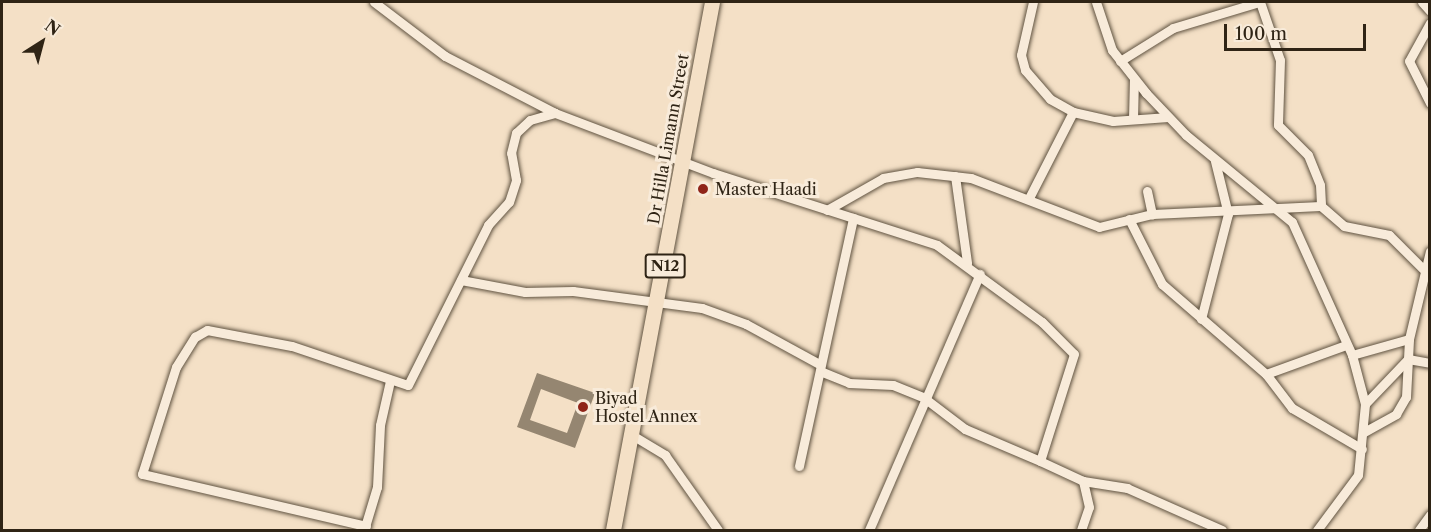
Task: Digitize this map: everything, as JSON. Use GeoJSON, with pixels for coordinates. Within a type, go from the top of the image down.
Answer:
{"type":"FeatureCollection","features":[{"type":"Feature","properties":{"kind":"highway","name":"Dr Hilla Limann Street"},"geometry":{"type":"LineString","coordinates":[[613,531],[658,303],[712,2]]}},
{"type":"Feature","properties":{"kind":"street"},"geometry":{"type":"LineString","coordinates":[[1033,2],[1023,33],[1025,70],[1050,99],[1073,112],[1133,119],[1168,117]]}},
{"type":"Feature","properties":{"kind":"street"},"geometry":{"type":"LineString","coordinates":[[1096,2],[1101,25],[1120,61],[1168,117],[1215,161],[1275,210],[1302,238],[1352,355],[1365,404],[1358,475],[1317,531]]}},
{"type":"Feature","properties":{"kind":"street"},"geometry":{"type":"LineString","coordinates":[[1120,61],[1173,28],[1259,2],[1280,60],[1278,125],[1308,155],[1320,185],[1321,206]]}},
{"type":"Feature","properties":{"kind":"street"},"geometry":{"type":"LineString","coordinates":[[1422,2],[1430,10]]}},
{"type":"Feature","properties":{"kind":"street"},"geometry":{"type":"LineString","coordinates":[[380,3],[445,56],[555,113],[827,210],[937,245],[967,263],[1074,354],[1040,461]]}},
{"type":"Feature","properties":{"kind":"street"},"geometry":{"type":"LineString","coordinates":[[1430,23],[1409,61],[1430,103]]}},
{"type":"Feature","properties":{"kind":"street"},"geometry":{"type":"LineString","coordinates":[[1133,119],[1134,78]]}},
{"type":"Feature","properties":{"kind":"street"},"geometry":{"type":"LineString","coordinates":[[1029,198],[1073,112]]}},
{"type":"Feature","properties":{"kind":"street"},"geometry":{"type":"LineString","coordinates":[[390,381],[380,425],[377,487],[365,528],[142,474],[176,367],[198,332],[283,344],[390,381],[401,386],[413,381],[488,225],[509,202],[516,180],[511,153],[516,133],[530,120],[555,113]]}},
{"type":"Feature","properties":{"kind":"street"},"geometry":{"type":"LineString","coordinates":[[1201,319],[1228,214],[1215,161]]}},
{"type":"Feature","properties":{"kind":"street"},"geometry":{"type":"LineString","coordinates":[[827,210],[883,178],[917,171],[956,176],[1029,198],[1087,225],[1152,214],[1228,214],[1321,206],[1344,226],[1389,235],[1423,269]]}},
{"type":"Feature","properties":{"kind":"street"},"geometry":{"type":"LineString","coordinates":[[956,176],[967,263]]}},
{"type":"Feature","properties":{"kind":"street"},"geometry":{"type":"LineString","coordinates":[[1147,192],[1152,214]]}},
{"type":"Feature","properties":{"kind":"street"},"geometry":{"type":"LineString","coordinates":[[799,466],[853,218]]}},
{"type":"Feature","properties":{"kind":"street"},"geometry":{"type":"LineString","coordinates":[[1129,219],[1162,284],[1266,374],[1292,408],[1362,449]]}},
{"type":"Feature","properties":{"kind":"street"},"geometry":{"type":"LineString","coordinates":[[1364,432],[1402,406],[1409,339],[1423,269],[1430,251]]}},
{"type":"Feature","properties":{"kind":"street"},"geometry":{"type":"LineString","coordinates":[[869,531],[923,398],[980,274]]}},
{"type":"Feature","properties":{"kind":"street"},"geometry":{"type":"LineString","coordinates":[[461,280],[525,292],[573,291],[702,308],[746,324],[849,383],[893,385],[923,398],[955,424],[1083,481],[1127,488],[1222,531]]}},
{"type":"Feature","properties":{"kind":"street"},"geometry":{"type":"LineString","coordinates":[[1352,355],[1409,339]]}},
{"type":"Feature","properties":{"kind":"street"},"geometry":{"type":"LineString","coordinates":[[1266,374],[1346,345]]}},
{"type":"Feature","properties":{"kind":"street"},"geometry":{"type":"LineString","coordinates":[[1408,359],[1430,363]]}},
{"type":"Feature","properties":{"kind":"street"},"geometry":{"type":"LineString","coordinates":[[1365,404],[1408,359]]}},
{"type":"Feature","properties":{"kind":"street"},"geometry":{"type":"LineString","coordinates":[[632,435],[665,455],[717,531]]}},
{"type":"Feature","properties":{"kind":"street"},"geometry":{"type":"LineString","coordinates":[[1081,531],[1089,507],[1083,481]]}},
{"type":"Feature","properties":{"kind":"street"},"geometry":{"type":"LineString","coordinates":[[1419,531],[1430,515]]}},
{"type":"Feature","properties":{"kind":"building","name":"Biyad Hostel Annex"},"geometry":{"type":"Polygon","coordinates":[[[537,373],[595,393],[575,448],[517,427],[537,373]],[[541,389],[530,420],[567,433],[578,403],[541,389]]]}},
{"type":"Feature","properties":{"kind":"place","name":"Master Haadi"},"geometry":{"type":"Point","coordinates":[703,189]}},
{"type":"Feature","properties":{"kind":"place","name":"Biyad Hostel Annex"},"geometry":{"type":"Point","coordinates":[583,407]}}]}
